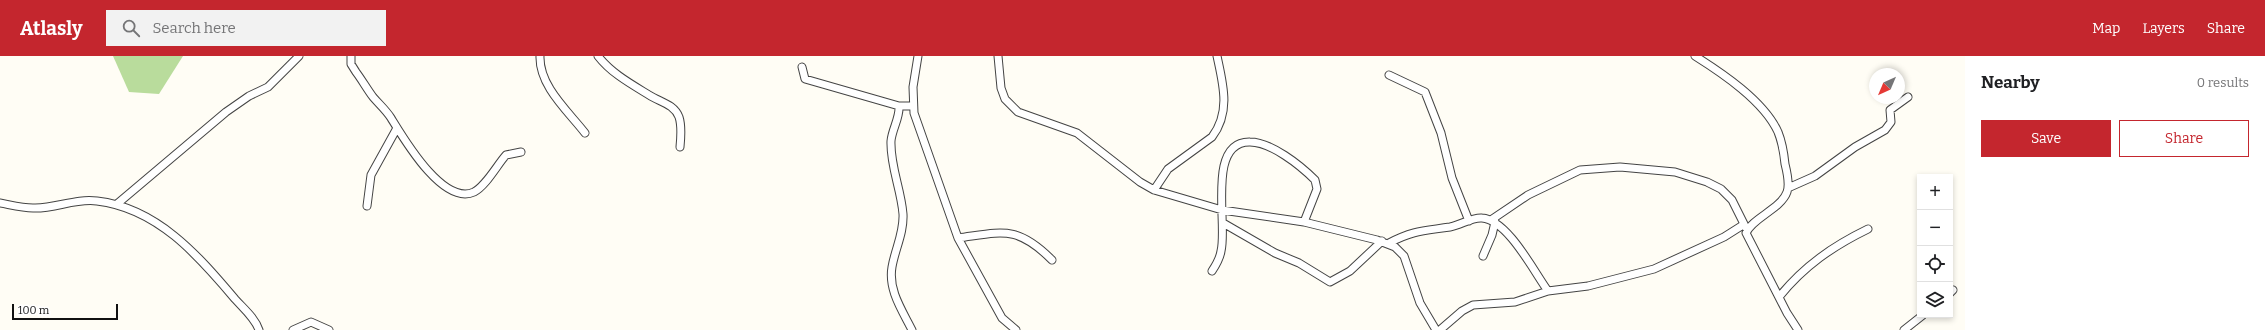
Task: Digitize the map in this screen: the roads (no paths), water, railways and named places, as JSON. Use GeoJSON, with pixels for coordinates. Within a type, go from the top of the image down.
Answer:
{"type":"FeatureCollection","features":[{"type":"Feature","properties":{"kind":"street"},"geometry":{"type":"LineString","coordinates":[[117,204],[226,112],[249,96],[268,87],[299,56]]}},
{"type":"Feature","properties":{"kind":"street"},"geometry":{"type":"LineString","coordinates":[[351,56],[352,64],[356,72],[397,128],[412,152],[431,173],[458,193],[465,194],[476,191],[493,174],[506,155],[521,152]]}},
{"type":"Feature","properties":{"kind":"street"},"geometry":{"type":"LineString","coordinates":[[540,56],[540,64],[545,81],[585,133]]}},
{"type":"Feature","properties":{"kind":"street"},"geometry":{"type":"LineString","coordinates":[[598,56],[609,68],[651,96],[671,106],[680,122],[680,147]]}},
{"type":"Feature","properties":{"kind":"street"},"geometry":{"type":"LineString","coordinates":[[918,56],[913,106],[958,238],[1002,318],[1016,330]]}},
{"type":"Feature","properties":{"kind":"street"},"geometry":{"type":"LineString","coordinates":[[998,56],[1001,88],[1005,99],[1018,112],[1077,133],[1140,182],[1154,190],[1222,210],[1304,222],[1386,242],[1404,256],[1420,303],[1436,330]]}},
{"type":"Feature","properties":{"kind":"street"},"geometry":{"type":"LineString","coordinates":[[1154,190],[1168,169],[1212,137],[1218,130],[1225,108],[1225,100],[1217,56]]}},
{"type":"Feature","properties":{"kind":"street"},"geometry":{"type":"LineString","coordinates":[[1440,330],[1462,311],[1473,305],[1515,302],[1548,291],[1588,286],[1654,269],[1745,228],[1781,201],[1788,188],[1784,151],[1778,132],[1761,108],[1720,71],[1695,56]]}},
{"type":"Feature","properties":{"kind":"street"},"geometry":{"type":"LineString","coordinates":[[802,67],[803,77],[805,79],[899,106],[913,106]]}},
{"type":"Feature","properties":{"kind":"street"},"geometry":{"type":"LineString","coordinates":[[1388,76],[1425,92],[1441,134],[1452,178],[1469,221]]}},
{"type":"Feature","properties":{"kind":"street"},"geometry":{"type":"LineString","coordinates":[[1788,188],[1815,176],[1855,147],[1885,130],[1891,122],[1890,110],[1908,97]]}},
{"type":"Feature","properties":{"kind":"street"},"geometry":{"type":"LineString","coordinates":[[899,106],[900,112],[891,142],[893,165],[903,214],[898,249],[892,267],[891,281],[893,291],[912,330]]}},
{"type":"Feature","properties":{"kind":"street"},"geometry":{"type":"LineString","coordinates":[[367,206],[371,175],[397,128]]}},
{"type":"Feature","properties":{"kind":"street"},"geometry":{"type":"LineString","coordinates":[[1212,271],[1222,250],[1222,176],[1229,153],[1238,144],[1257,142],[1269,145],[1315,180],[1317,189],[1304,222]]}},
{"type":"Feature","properties":{"kind":"street"},"geometry":{"type":"LineString","coordinates":[[1483,256],[1492,235],[1493,221],[1528,194],[1580,170],[1620,167],[1675,172],[1707,182],[1732,200],[1754,251],[1798,330]]}},
{"type":"Feature","properties":{"kind":"street"},"geometry":{"type":"LineString","coordinates":[[0,203],[33,208],[82,201],[117,204],[163,226],[182,241],[250,315],[260,330]]}},
{"type":"Feature","properties":{"kind":"street"},"geometry":{"type":"LineString","coordinates":[[1223,223],[1275,253],[1299,263],[1330,282],[1350,271],[1386,242],[1415,232],[1452,226],[1480,218],[1493,221],[1514,240],[1548,291]]}},
{"type":"Feature","properties":{"kind":"street"},"geometry":{"type":"LineString","coordinates":[[1779,297],[1794,279],[1812,262],[1835,245],[1868,229]]}},
{"type":"Feature","properties":{"kind":"street"},"geometry":{"type":"LineString","coordinates":[[958,238],[987,234],[1016,234],[1031,241],[1052,260]]}},
{"type":"Feature","properties":{"kind":"street"},"geometry":{"type":"LineString","coordinates":[[1904,330],[1919,318]]}},
{"type":"Feature","properties":{"kind":"street"},"geometry":{"type":"LineString","coordinates":[[293,330],[311,322],[329,330]]}}]}
